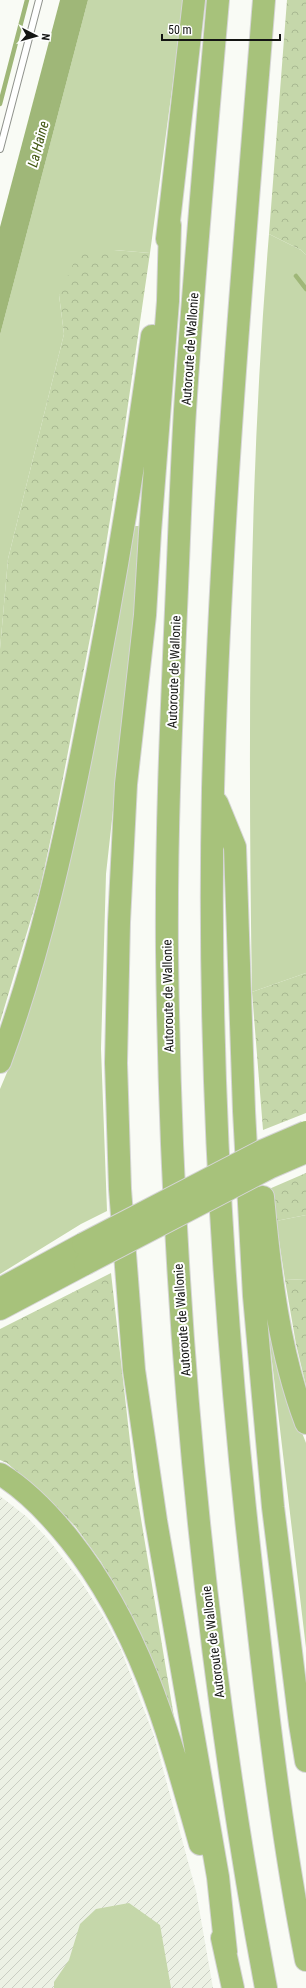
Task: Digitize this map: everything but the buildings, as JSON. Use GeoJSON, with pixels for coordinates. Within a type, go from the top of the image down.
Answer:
{"type":"FeatureCollection","features":[{"type":"Feature","properties":{"kind":"highway"},"geometry":{"type":"LineString","coordinates":[[0,1062],[30,971],[50,897],[69,818],[110,610],[137,443],[155,310],[170,225],[194,0]]}},
{"type":"Feature","properties":{"kind":"highway","name":"Autoroute de Wallonie"},"geometry":{"type":"LineString","coordinates":[[218,0],[185,413],[173,680],[167,947],[170,1082],[180,1304],[198,1518],[223,1727],[266,1988]]}},
{"type":"Feature","properties":{"kind":"highway"},"geometry":{"type":"LineString","coordinates":[[264,0],[232,391],[213,793],[213,946],[216,1086],[226,1297],[244,1513],[269,1719],[306,1960]]}},
{"type":"Feature","properties":{"kind":"highway"},"geometry":{"type":"LineString","coordinates":[[170,225],[168,301],[150,532],[146,615],[126,784],[119,922],[116,1063],[120,1189],[134,1370],[156,1521],[218,1877],[226,1952]]}},
{"type":"Feature","properties":{"kind":"highway"},"geometry":{"type":"LineString","coordinates":[[213,793],[235,847],[240,1021],[254,1296],[273,1507],[306,1761]]}},
{"type":"Feature","properties":{"kind":"highway"},"geometry":{"type":"LineString","coordinates":[[240,1021],[256,1121],[265,1227],[283,1345],[294,1391],[306,1423]]}},
{"type":"Feature","properties":{"kind":"highway"},"geometry":{"type":"LineString","coordinates":[[0,1309],[84,1254],[264,1150],[306,1132]]}},
{"type":"Feature","properties":{"kind":"highway"},"geometry":{"type":"LineString","coordinates":[[0,1289],[84,1254],[306,1152]]}},
{"type":"Feature","properties":{"kind":"highway"},"geometry":{"type":"LineString","coordinates":[[0,1474],[33,1499],[58,1525],[90,1566],[112,1602],[130,1636],[168,1730],[202,1851],[233,1988]]}},
{"type":"Feature","properties":{"kind":"lane"},"geometry":{"type":"LineString","coordinates":[[0,149],[39,0]]}},
{"type":"Feature","properties":{"kind":"shaded area"},"geometry":{"type":"Polygon","coordinates":[[[0,1496],[27,1517],[48,1539],[80,1580],[103,1616],[121,1650],[154,1736],[196,1891],[213,1988],[0,1988],[0,1496]]]}},
{"type":"Feature","properties":{"kind":"green space"},"geometry":{"type":"Polygon","coordinates":[[[88,0],[184,0],[150,253],[114,250],[59,295],[64,334],[8,559],[0,649],[0,335],[88,0]]]}},
{"type":"Feature","properties":{"kind":"green space"},"geometry":{"type":"Polygon","coordinates":[[[287,0],[306,0],[306,255],[301,250],[269,234],[287,0]]]}},
{"type":"Feature","properties":{"kind":"green space"},"geometry":{"type":"Polygon","coordinates":[[[269,234],[301,250],[306,255],[306,973],[252,992],[250,707],[253,518],[262,329],[269,234]]]}},
{"type":"Feature","properties":{"kind":"green space"},"geometry":{"type":"Polygon","coordinates":[[[114,250],[150,253],[123,439],[96,607],[56,814],[40,889],[0,1022],[0,649],[8,559],[64,334],[59,295],[79,251],[114,250]]]}},
{"type":"Feature","properties":{"kind":"green space"},"geometry":{"type":"Polygon","coordinates":[[[132,526],[141,526],[135,611],[106,874],[101,1049],[107,1211],[81,1224],[0,1274],[0,1089],[11,1063],[132,526]]]}},
{"type":"Feature","properties":{"kind":"green space"},"geometry":{"type":"Polygon","coordinates":[[[306,973],[306,1113],[263,1130],[252,992],[306,973]]]}},
{"type":"Feature","properties":{"kind":"green space"},"geometry":{"type":"Polygon","coordinates":[[[306,1173],[306,1215],[276,1221],[269,1189],[306,1173]]]}},
{"type":"Feature","properties":{"kind":"green space"},"geometry":{"type":"Polygon","coordinates":[[[306,1215],[306,1279],[285,1280],[276,1221],[306,1215]]]}},
{"type":"Feature","properties":{"kind":"green space"},"geometry":{"type":"Polygon","coordinates":[[[259,1252],[290,1402],[306,1443],[306,1648],[259,1252]]]}},
{"type":"Feature","properties":{"kind":"green space"},"geometry":{"type":"Polygon","coordinates":[[[111,1273],[134,1477],[176,1729],[149,1653],[101,1562],[75,1526],[38,1490],[7,1463],[0,1460],[0,1329],[111,1273]]]}},
{"type":"Feature","properties":{"kind":"green space"},"geometry":{"type":"Polygon","coordinates":[[[306,1279],[306,1386],[296,1344],[285,1280],[306,1279]]]}},
{"type":"Feature","properties":{"kind":"green space"},"geometry":{"type":"Polygon","coordinates":[[[129,1903],[160,1925],[171,1988],[54,1988],[54,1982],[69,1960],[80,1924],[96,1909],[129,1903]]]}},
{"type":"Feature","properties":{"kind":"water","name":"La Haine"},"geometry":{"type":"Polygon","coordinates":[[[60,0],[88,0],[0,335],[0,227],[60,0]]]}},
{"type":"Feature","properties":{"kind":"waterway"},"geometry":{"type":"LineString","coordinates":[[0,104],[27,0]]}},
{"type":"Feature","properties":{"kind":"waterway"},"geometry":{"type":"LineString","coordinates":[[296,276],[306,289]]}}]}
